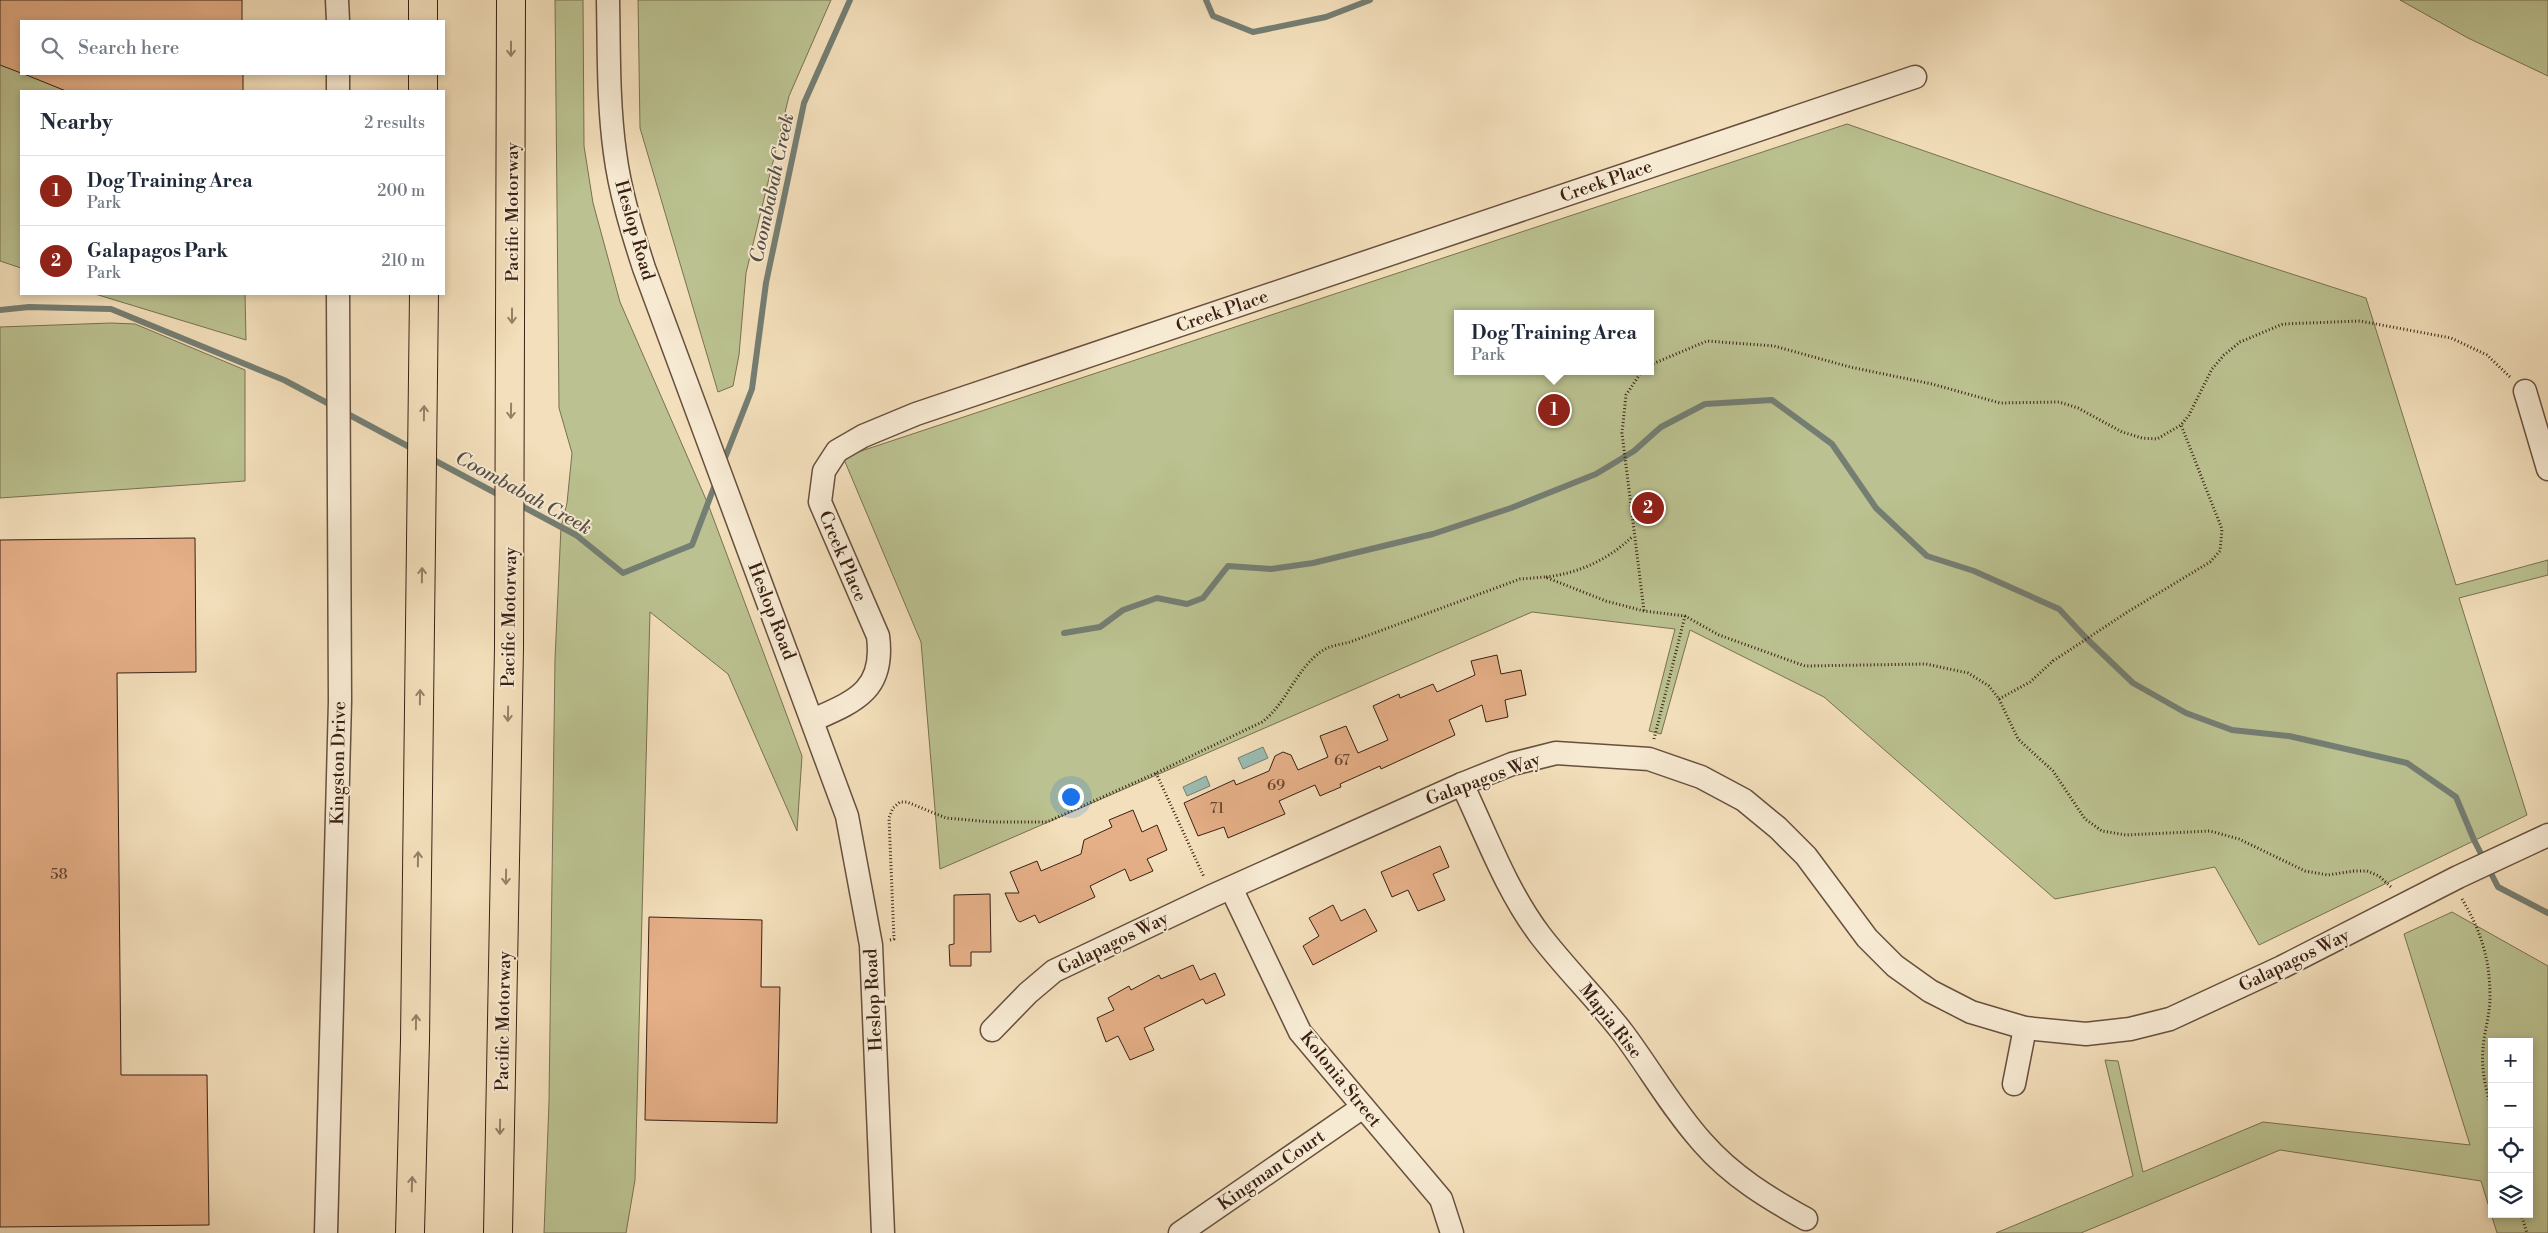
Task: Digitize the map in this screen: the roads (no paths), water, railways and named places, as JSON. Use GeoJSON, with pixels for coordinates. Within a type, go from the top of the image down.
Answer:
{"type":"FeatureCollection","features":[{"type":"Feature","properties":{"kind":"highway"},"geometry":{"type":"LineString","coordinates":[[423,0],[423,20]]}},
{"type":"Feature","properties":{"kind":"highway","name":"Pacific Motorway"},"geometry":{"type":"LineString","coordinates":[[498,1233],[509,648],[512,362],[511,0]]}},
{"type":"Feature","properties":{"kind":"highway"},"geometry":{"type":"LineString","coordinates":[[423,75],[423,90]]}},
{"type":"Feature","properties":{"kind":"highway"},"geometry":{"type":"LineString","coordinates":[[410,1233],[416,1040],[424,295]]}},
{"type":"Feature","properties":{"kind":"street"},"geometry":{"type":"LineString","coordinates":[[338,0],[338,20]]}},
{"type":"Feature","properties":{"kind":"street","name":"Heslop Road"},"geometry":{"type":"LineString","coordinates":[[608,0],[610,85],[615,154],[630,223],[663,320],[813,720],[847,816],[871,945],[883,1233]]}},
{"type":"Feature","properties":{"kind":"street"},"geometry":{"type":"LineString","coordinates":[[338,75],[338,90]]}},
{"type":"Feature","properties":{"kind":"street","name":"Creek Place"},"geometry":{"type":"LineString","coordinates":[[813,720],[851,702],[866,690],[876,674],[880,655],[878,636],[820,502],[824,471],[837,451],[863,436],[916,414],[1915,77]]}},
{"type":"Feature","properties":{"kind":"street","name":"Kingston Drive"},"geometry":{"type":"LineString","coordinates":[[326,1233],[340,701],[338,295]]}},
{"type":"Feature","properties":{"kind":"street"},"geometry":{"type":"LineString","coordinates":[[2525,391],[2548,469]]}},
{"type":"Feature","properties":{"kind":"street","name":"Galapagos Way"},"geometry":{"type":"LineString","coordinates":[[992,1030],[1028,993],[1054,971],[1222,892],[1462,784],[1512,764],[1556,753],[1649,759],[1701,776],[1744,800],[1778,828],[1806,856],[1867,938],[1895,966],[1930,991],[1970,1012],[2025,1028],[2086,1034],[2130,1028],[2170,1019],[2460,888],[2512,852],[2548,835]]}},
{"type":"Feature","properties":{"kind":"street","name":"Mapia Rise"},"geometry":{"type":"LineString","coordinates":[[1462,784],[1519,904],[1540,935],[1605,1010],[1703,1144],[1728,1168],[1766,1197],[1806,1218]]}},
{"type":"Feature","properties":{"kind":"street","name":"Kolonia Street"},"geometry":{"type":"LineString","coordinates":[[1222,892],[1300,1032],[1441,1199],[1452,1233]]}},
{"type":"Feature","properties":{"kind":"street"},"geometry":{"type":"LineString","coordinates":[[2014,1084],[2025,1028]]}},
{"type":"Feature","properties":{"kind":"street","name":"Kingman Court"},"geometry":{"type":"LineString","coordinates":[[1180,1233],[1363,1107]]}},
{"type":"Feature","properties":{"kind":"water"},"geometry":{"type":"Polygon","coordinates":[[[1263,747],[1268,758],[1243,769],[1238,758],[1263,747]]]}},
{"type":"Feature","properties":{"kind":"water"},"geometry":{"type":"Polygon","coordinates":[[[1206,776],[1210,786],[1187,796],[1183,787],[1206,776]]]}},
{"type":"Feature","properties":{"kind":"waterway","name":"Coombabah Creek"},"geometry":{"type":"LineString","coordinates":[[723,463],[752,389],[766,283],[804,103],[850,0]]}},
{"type":"Feature","properties":{"kind":"waterway","name":"Coombabah Creek"},"geometry":{"type":"LineString","coordinates":[[1206,0],[1213,16],[1253,32],[1326,17],[1370,0]]}},
{"type":"Feature","properties":{"kind":"waterway","name":"Coombabah Creek"},"geometry":{"type":"LineString","coordinates":[[0,310],[29,307],[111,309],[284,380],[333,406]]}},
{"type":"Feature","properties":{"kind":"waterway"},"geometry":{"type":"LineString","coordinates":[[1064,633],[1100,627],[1123,610],[1157,598],[1187,604],[1203,598],[1228,566],[1271,569],[1313,563],[1433,534],[1511,508],[1596,474],[1634,451],[1661,427],[1705,404],[1772,400],[1832,444],[1876,508],[1927,556],[1974,571],[2059,609],[2133,683],[2186,713],[2232,730],[2289,736],[2407,763],[2456,797],[2474,840],[2498,887],[2548,913]]}},
{"type":"Feature","properties":{"kind":"waterway","name":"Coombabah Creek"},"geometry":{"type":"LineString","coordinates":[[344,412],[415,450]]}},
{"type":"Feature","properties":{"kind":"waterway","name":"Coombabah Creek"},"geometry":{"type":"LineString","coordinates":[[430,458],[503,497]]}},
{"type":"Feature","properties":{"kind":"waterway","name":"Coombabah Creek"},"geometry":{"type":"LineString","coordinates":[[516,503],[576,535],[623,573],[692,545],[716,482]]}},
{"type":"Feature","properties":{"kind":"place","name":"Dog Training Area"},"geometry":{"type":"Point","coordinates":[1554,410]}},
{"type":"Feature","properties":{"kind":"place","name":"Galapagos Park"},"geometry":{"type":"Point","coordinates":[1648,508]}}]}
